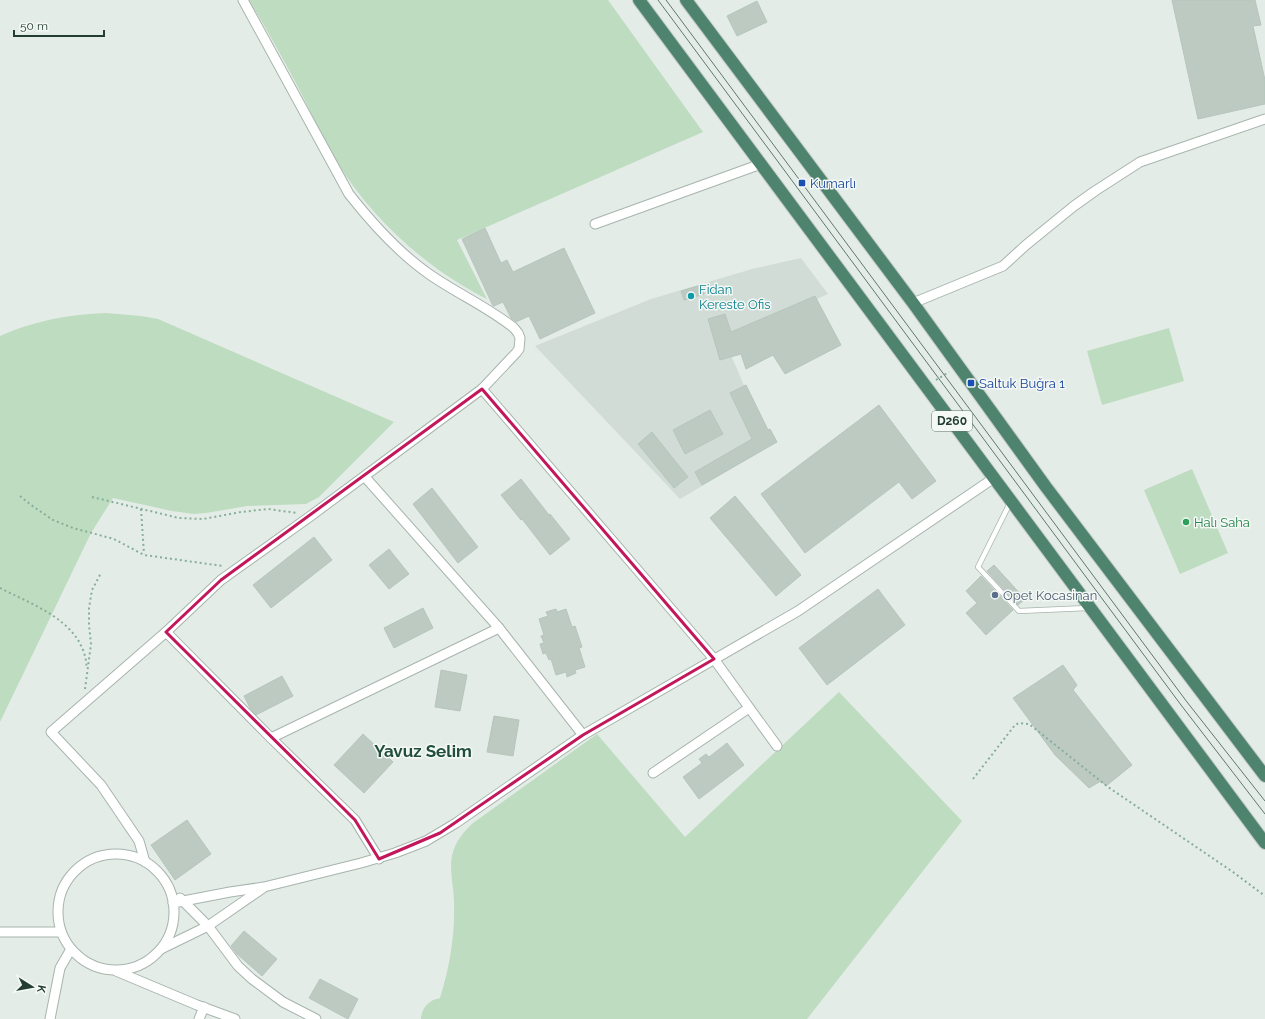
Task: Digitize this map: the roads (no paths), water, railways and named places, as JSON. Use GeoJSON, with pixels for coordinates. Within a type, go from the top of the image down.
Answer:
{"type":"FeatureCollection","features":[{"type":"Feature","properties":{"kind":"highway","name":"D260"},"geometry":{"type":"LineString","coordinates":[[639,0],[994,478],[1012,500],[1089,608],[1265,843]]}},
{"type":"Feature","properties":{"kind":"highway","name":"D260"},"geometry":{"type":"LineString","coordinates":[[686,0],[913,303],[1046,487],[1264,774]]}},
{"type":"Feature","properties":{"kind":"street"},"geometry":{"type":"LineString","coordinates":[[145,862],[139,841],[101,785],[51,732],[166,632],[221,580],[312,515],[482,389],[516,353],[520,344],[518,333],[510,324],[428,273],[404,253],[362,211],[349,194],[243,0]]}},
{"type":"Feature","properties":{"kind":"street"},"geometry":{"type":"LineString","coordinates":[[913,303],[1003,266],[1032,240],[1095,190],[1140,162],[1265,119]]}},
{"type":"Feature","properties":{"kind":"street"},"geometry":{"type":"LineString","coordinates":[[595,224],[761,164]]}},
{"type":"Feature","properties":{"kind":"street"},"geometry":{"type":"LineString","coordinates":[[482,389],[714,659],[777,746]]}},
{"type":"Feature","properties":{"kind":"street"},"geometry":{"type":"LineString","coordinates":[[365,476],[499,628],[583,734]]}},
{"type":"Feature","properties":{"kind":"street"},"geometry":{"type":"LineString","coordinates":[[173,902],[264,887],[379,859],[426,841],[456,823],[583,734],[798,611],[994,478]]}},
{"type":"Feature","properties":{"kind":"street"},"geometry":{"type":"LineString","coordinates":[[271,738],[499,628]]}},
{"type":"Feature","properties":{"kind":"street"},"geometry":{"type":"LineString","coordinates":[[166,632],[355,820],[379,859]]}},
{"type":"Feature","properties":{"kind":"street"},"geometry":{"type":"LineString","coordinates":[[654,773],[749,708]]}},
{"type":"Feature","properties":{"kind":"street"},"geometry":{"type":"LineString","coordinates":[[166,884],[173,902],[174,913],[171,928],[166,942],[160,950],[153,957],[140,965],[125,970],[95,967],[82,960],[71,949],[61,932],[58,922],[60,897],[66,883],[79,868],[96,858],[106,855],[116,854],[136,858],[153,868],[166,884],[208,926],[238,966],[252,979],[284,1002],[316,1019]]}},
{"type":"Feature","properties":{"kind":"street"},"geometry":{"type":"LineString","coordinates":[[160,950],[208,926],[264,887]]}},
{"type":"Feature","properties":{"kind":"street"},"geometry":{"type":"LineString","coordinates":[[0,932],[61,932]]}},
{"type":"Feature","properties":{"kind":"street"},"geometry":{"type":"LineString","coordinates":[[50,1019],[60,968],[71,949]]}},
{"type":"Feature","properties":{"kind":"street"},"geometry":{"type":"LineString","coordinates":[[115,970],[235,1019]]}},
{"type":"Feature","properties":{"kind":"street"},"geometry":{"type":"LineString","coordinates":[[198,1019],[204,1007]]}},
{"type":"Feature","properties":{"kind":"lane"},"geometry":{"type":"LineString","coordinates":[[1012,500],[978,567],[1019,611],[1089,608]]}},
{"type":"Feature","properties":{"kind":"tram line"},"geometry":{"type":"LineString","coordinates":[[658,0],[1181,705],[1265,814]]}},
{"type":"Feature","properties":{"kind":"tram line"},"geometry":{"type":"LineString","coordinates":[[666,0],[1187,702],[1265,801]]}},
{"type":"Feature","properties":{"kind":"place","name":"Kumarlı"},"geometry":{"type":"Point","coordinates":[802,183]}},
{"type":"Feature","properties":{"kind":"place","name":"Fidan Kereste Ofis"},"geometry":{"type":"Point","coordinates":[691,296]}},
{"type":"Feature","properties":{"kind":"place","name":"Saltuk Buğra 1"},"geometry":{"type":"Point","coordinates":[971,383]}},
{"type":"Feature","properties":{"kind":"place","name":"Halı Saha"},"geometry":{"type":"Point","coordinates":[1186,522]}},
{"type":"Feature","properties":{"kind":"place","name":"Opet Kocasinan"},"geometry":{"type":"Point","coordinates":[995,595]}},
{"type":"Feature","properties":{"kind":"district","name":"Yavuz Selim"},"geometry":{"type":"Point","coordinates":[423,751]}}]}
